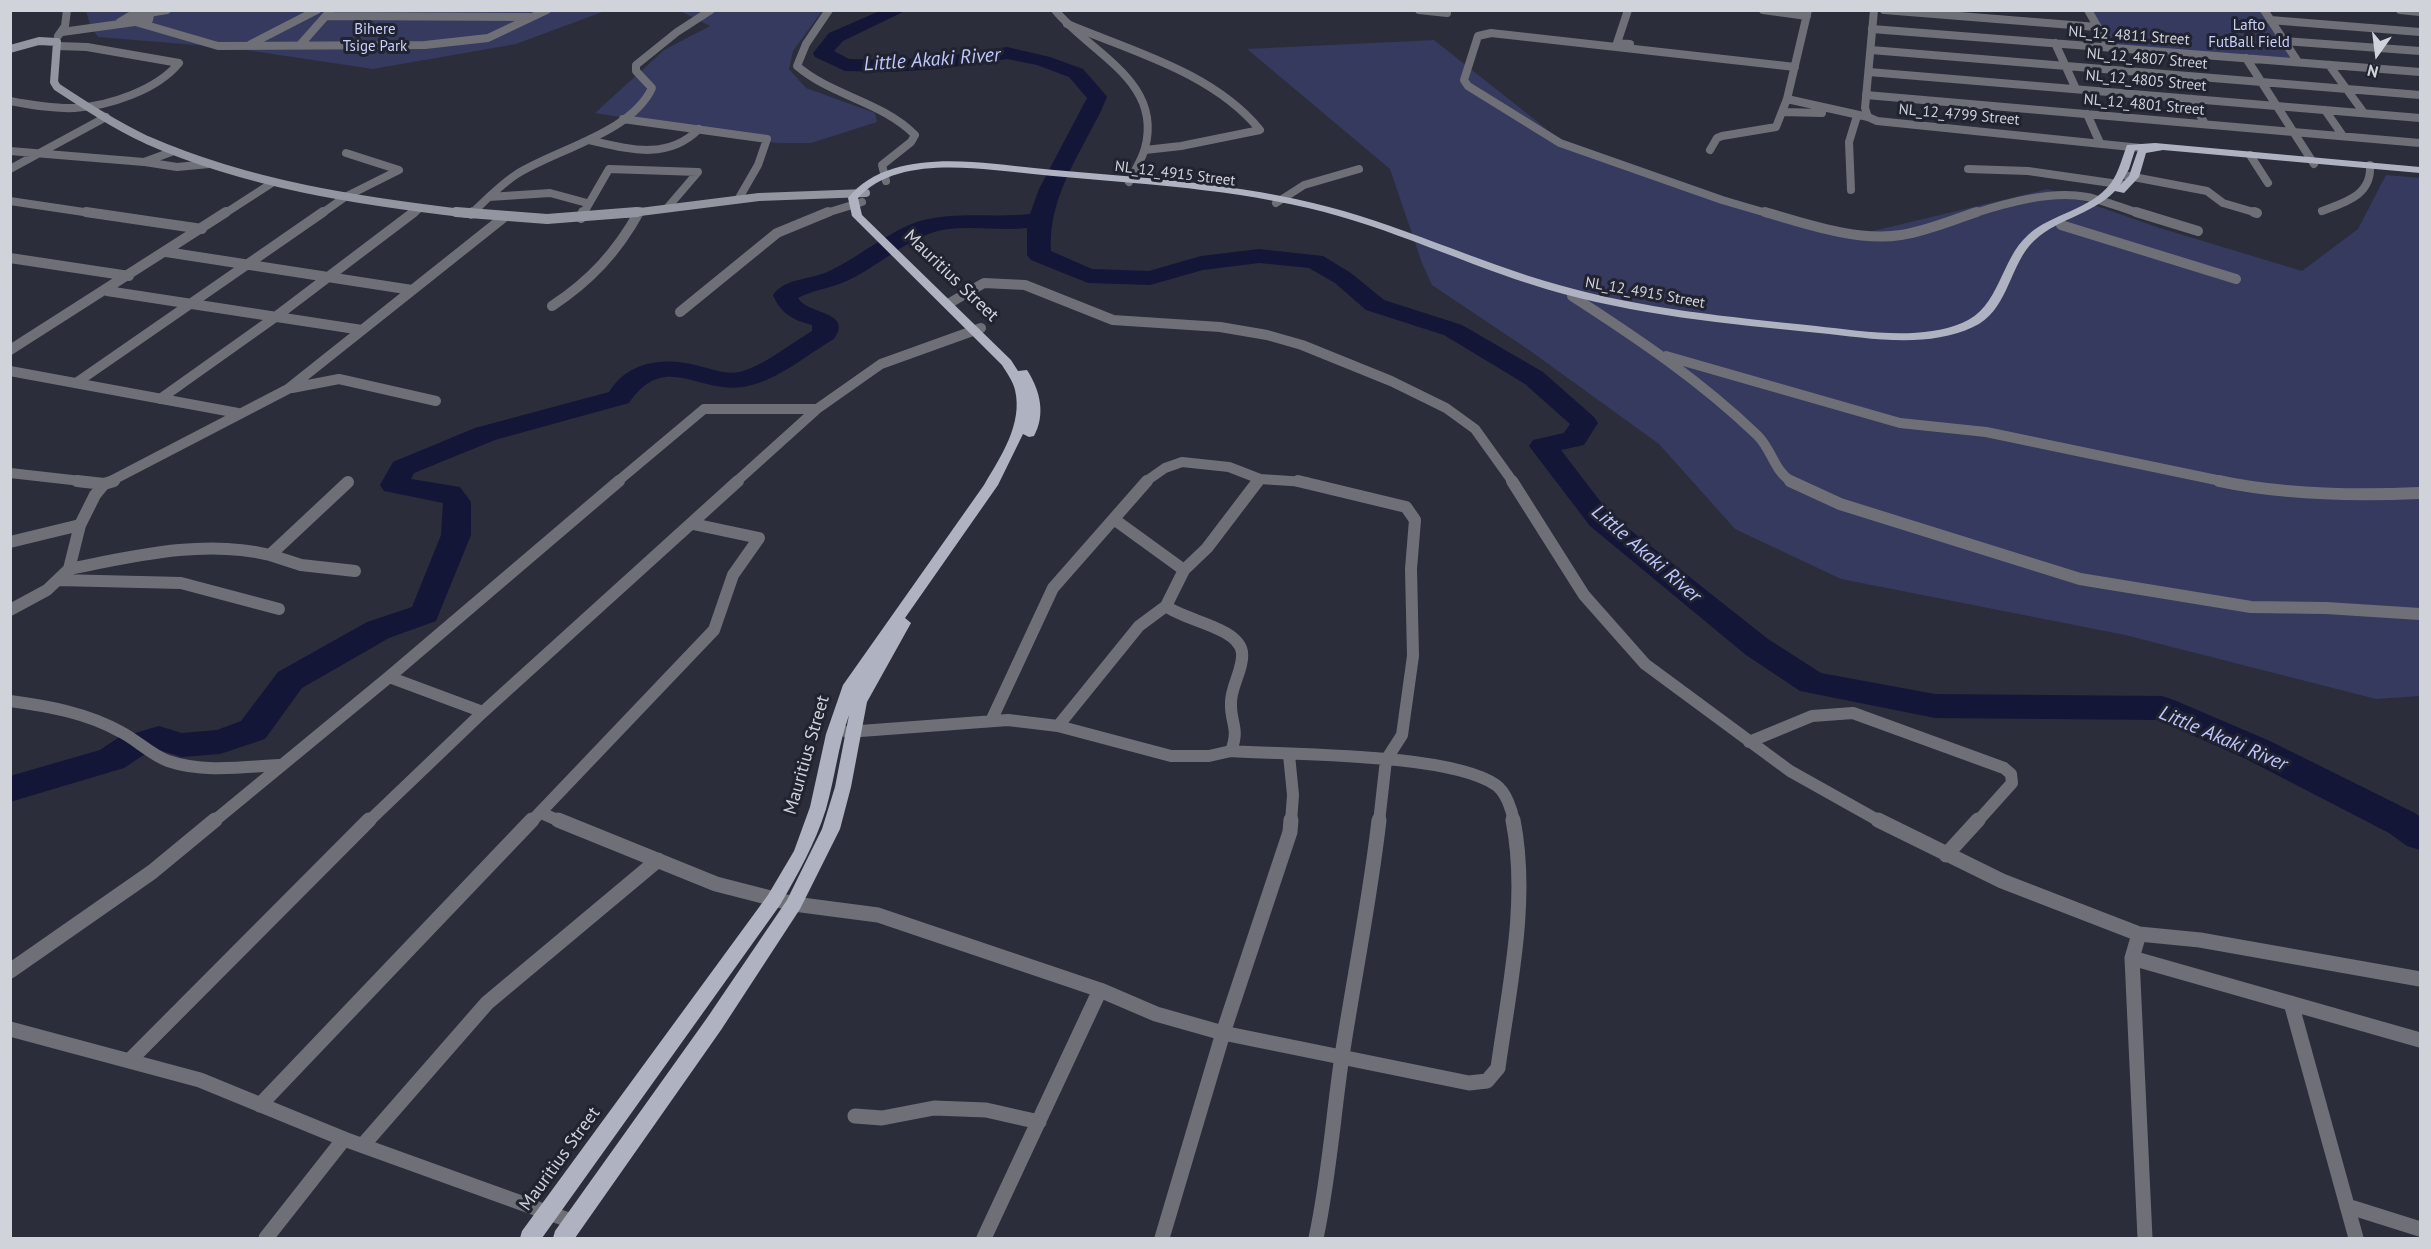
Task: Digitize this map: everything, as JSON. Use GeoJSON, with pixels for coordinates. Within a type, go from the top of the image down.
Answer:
{"type":"FeatureCollection","features":[{"type":"Feature","properties":{"kind":"main road"},"geometry":{"type":"LineString","coordinates":[[10,49],[55,43],[54,81],[57,87],[85,107],[174,151],[272,183],[345,197],[503,218],[581,218],[739,198],[859,198]]}},
{"type":"Feature","properties":{"kind":"main road","name":"NL_12_4799 Street"},"geometry":{"type":"LineString","coordinates":[[2131,147],[2143,145],[2421,172]]}},
{"type":"Feature","properties":{"kind":"main road"},"geometry":{"type":"LineString","coordinates":[[2125,181],[2131,147]]}},
{"type":"Feature","properties":{"kind":"main road","name":"NL_12_4915 Street"},"geometry":{"type":"LineString","coordinates":[[1278,201],[1339,218],[1572,296],[1691,317],[1799,331],[1894,338],[1945,336],[1977,328],[1993,318],[2028,248],[2045,234],[2100,203],[2125,181],[2142,151],[2146,149]]}},
{"type":"Feature","properties":{"kind":"main road","name":"NL_12_4799 Street"},"geometry":{"type":"LineString","coordinates":[[2146,149],[2251,156]]}},
{"type":"Feature","properties":{"kind":"main road","name":"NL_12_4915 Street"},"geometry":{"type":"LineString","coordinates":[[859,198],[884,179],[935,169],[1030,173],[1130,181],[1324,209],[1573,292],[1773,324],[1888,334],[1957,329],[1981,319],[1989,310],[2017,253],[2029,239],[2100,203]]}},
{"type":"Feature","properties":{"kind":"main road","name":"Mauritius Street"},"geometry":{"type":"LineString","coordinates":[[530,1239],[774,900],[802,852],[843,733],[851,685],[992,485],[1021,426],[1023,396],[1007,363],[978,329],[881,234],[866,215],[859,198]]}},
{"type":"Feature","properties":{"kind":"main road","name":"Mauritius Street"},"geometry":{"type":"LineString","coordinates":[[568,1230],[714,1024],[794,904],[831,829],[843,788],[843,733]]}},
{"type":"Feature","properties":{"kind":"street"},"geometry":{"type":"LineString","coordinates":[[10,101],[56,107],[85,107],[156,82],[173,71],[179,63],[55,43],[62,32],[67,10]]}},
{"type":"Feature","properties":{"kind":"street"},"geometry":{"type":"LineString","coordinates":[[120,22],[132,13],[150,15],[167,10]]}},
{"type":"Feature","properties":{"kind":"street"},"geometry":{"type":"LineString","coordinates":[[248,46],[317,10]]}},
{"type":"Feature","properties":{"kind":"street"},"geometry":{"type":"LineString","coordinates":[[62,32],[120,22],[139,23],[212,45],[469,42],[488,38],[547,10]]}},
{"type":"Feature","properties":{"kind":"street"},"geometry":{"type":"LineString","coordinates":[[471,214],[517,174],[589,140],[622,119],[651,94],[652,88],[636,71],[636,65],[711,10]]}},
{"type":"Feature","properties":{"kind":"street"},"geometry":{"type":"LineString","coordinates":[[829,10],[806,44],[797,66],[824,87],[898,121],[913,132],[915,135],[911,142],[882,165],[884,179]]}},
{"type":"Feature","properties":{"kind":"street"},"geometry":{"type":"LineString","coordinates":[[1055,10],[1063,23],[1086,45],[1127,75],[1143,94],[1148,110],[1149,132],[1145,150],[1130,181]]}},
{"type":"Feature","properties":{"kind":"street"},"geometry":{"type":"LineString","coordinates":[[1419,10],[1447,13]]}},
{"type":"Feature","properties":{"kind":"street"},"geometry":{"type":"LineString","coordinates":[[1628,10],[1617,43],[1765,57],[1776,59],[1782,65]]}},
{"type":"Feature","properties":{"kind":"street"},"geometry":{"type":"LineString","coordinates":[[1710,150],[1722,136],[1774,129],[1787,99],[1807,13],[1763,10]]}},
{"type":"Feature","properties":{"kind":"street"},"geometry":{"type":"LineString","coordinates":[[1868,117],[1865,108],[1874,10]]}},
{"type":"Feature","properties":{"kind":"street"},"geometry":{"type":"LineString","coordinates":[[1884,10],[2097,27]]}},
{"type":"Feature","properties":{"kind":"street"},"geometry":{"type":"LineString","coordinates":[[2088,10],[2109,47]]}},
{"type":"Feature","properties":{"kind":"street"},"geometry":{"type":"LineString","coordinates":[[2264,10],[2298,62]]}},
{"type":"Feature","properties":{"kind":"street"},"geometry":{"type":"LineString","coordinates":[[2400,10],[2421,12]]}},
{"type":"Feature","properties":{"kind":"street"},"geometry":{"type":"LineString","coordinates":[[300,45],[328,13],[534,17]]}},
{"type":"Feature","properties":{"kind":"street"},"geometry":{"type":"LineString","coordinates":[[139,23],[149,20],[150,15]]}},
{"type":"Feature","properties":{"kind":"street"},"geometry":{"type":"LineString","coordinates":[[2270,20],[2421,32]]}},
{"type":"Feature","properties":{"kind":"street"},"geometry":{"type":"LineString","coordinates":[[1063,23],[1150,58],[1211,90],[1241,109],[1260,130],[1182,146],[1145,150]]}},
{"type":"Feature","properties":{"kind":"street","name":"NL_12_4811 Street"},"geometry":{"type":"LineString","coordinates":[[1872,29],[2421,72]]}},
{"type":"Feature","properties":{"kind":"street"},"geometry":{"type":"LineString","coordinates":[[1795,66],[1491,33],[1478,36],[1464,80],[1468,86],[1560,143],[1722,200],[1826,229],[1892,236],[1918,232],[2009,203],[2062,195],[2100,203],[2198,231]]}},
{"type":"Feature","properties":{"kind":"street"},"geometry":{"type":"LineString","coordinates":[[2284,41],[2421,51]]}},
{"type":"Feature","properties":{"kind":"street"},"geometry":{"type":"LineString","coordinates":[[2055,43],[2076,89]]}},
{"type":"Feature","properties":{"kind":"street","name":"NL_12_4807 Street"},"geometry":{"type":"LineString","coordinates":[[1871,50],[2421,95]]}},
{"type":"Feature","properties":{"kind":"street"},"geometry":{"type":"LineString","coordinates":[[2246,58],[2313,162]]}},
{"type":"Feature","properties":{"kind":"street"},"geometry":{"type":"LineString","coordinates":[[2328,65],[2364,113]]}},
{"type":"Feature","properties":{"kind":"street","name":"NL_12_4805 Street"},"geometry":{"type":"LineString","coordinates":[[1869,72],[1961,91],[2045,98],[2076,89],[2112,104],[2191,99],[2421,118]]}},
{"type":"Feature","properties":{"kind":"street","name":"NL_12_4801 Street"},"geometry":{"type":"LineString","coordinates":[[1866,95],[1961,91],[2045,98],[2087,114],[2112,104],[2205,124],[2421,143]]}},
{"type":"Feature","properties":{"kind":"street","name":"NL_12_4799 Street"},"geometry":{"type":"LineString","coordinates":[[1787,99],[1889,124],[2146,149]]}},
{"type":"Feature","properties":{"kind":"street"},"geometry":{"type":"LineString","coordinates":[[2191,99],[2205,124]]}},
{"type":"Feature","properties":{"kind":"street"},"geometry":{"type":"LineString","coordinates":[[2325,110],[2343,136]]}},
{"type":"Feature","properties":{"kind":"street"},"geometry":{"type":"LineString","coordinates":[[1782,112],[1841,113]]}},
{"type":"Feature","properties":{"kind":"street"},"geometry":{"type":"LineString","coordinates":[[2087,114],[2100,143]]}},
{"type":"Feature","properties":{"kind":"street"},"geometry":{"type":"LineString","coordinates":[[1851,190],[1848,160],[1852,124],[1857,116]]}},
{"type":"Feature","properties":{"kind":"street"},"geometry":{"type":"LineString","coordinates":[[10,169],[106,117]]}},
{"type":"Feature","properties":{"kind":"street"},"geometry":{"type":"LineString","coordinates":[[622,119],[767,139],[758,165],[739,198]]}},
{"type":"Feature","properties":{"kind":"street"},"geometry":{"type":"LineString","coordinates":[[589,140],[638,152],[686,142],[699,129]]}},
{"type":"Feature","properties":{"kind":"street"},"geometry":{"type":"LineString","coordinates":[[10,151],[144,162],[177,167],[209,164]]}},
{"type":"Feature","properties":{"kind":"street"},"geometry":{"type":"LineString","coordinates":[[144,162],[174,151]]}},
{"type":"Feature","properties":{"kind":"street"},"geometry":{"type":"LineString","coordinates":[[76,382],[345,197],[399,170],[346,153]]}},
{"type":"Feature","properties":{"kind":"street"},"geometry":{"type":"LineString","coordinates":[[2251,156],[2268,183]]}},
{"type":"Feature","properties":{"kind":"street"},"geometry":{"type":"LineString","coordinates":[[2322,211],[2355,198],[2367,189],[2372,176],[2371,167]]}},
{"type":"Feature","properties":{"kind":"street"},"geometry":{"type":"LineString","coordinates":[[581,218],[587,203],[611,168],[698,172],[668,207]]}},
{"type":"Feature","properties":{"kind":"street"},"geometry":{"type":"LineString","coordinates":[[1278,201],[1305,185],[1359,169]]}},
{"type":"Feature","properties":{"kind":"street"},"geometry":{"type":"LineString","coordinates":[[1968,170],[2028,171],[2201,189],[2216,195],[2223,203],[2257,213]]}},
{"type":"Feature","properties":{"kind":"street"},"geometry":{"type":"LineString","coordinates":[[10,350],[107,291],[272,183]]}},
{"type":"Feature","properties":{"kind":"street"},"geometry":{"type":"LineString","coordinates":[[489,197],[550,193],[587,203]]}},
{"type":"Feature","properties":{"kind":"street"},"geometry":{"type":"LineString","coordinates":[[680,312],[777,233],[859,198]]}},
{"type":"Feature","properties":{"kind":"street"},"geometry":{"type":"LineString","coordinates":[[10,201],[201,229]]}},
{"type":"Feature","properties":{"kind":"street"},"geometry":{"type":"LineString","coordinates":[[159,399],[274,318],[420,208]]}},
{"type":"Feature","properties":{"kind":"street"},"geometry":{"type":"LineString","coordinates":[[552,306],[578,290],[610,260],[640,211]]}},
{"type":"Feature","properties":{"kind":"street"},"geometry":{"type":"LineString","coordinates":[[10,473],[104,484],[117,480],[238,413],[288,389],[503,218]]}},
{"type":"Feature","properties":{"kind":"street"},"geometry":{"type":"LineString","coordinates":[[2061,225],[2236,279]]}},
{"type":"Feature","properties":{"kind":"street"},"geometry":{"type":"LineString","coordinates":[[166,252],[412,290]]}},
{"type":"Feature","properties":{"kind":"street"},"geometry":{"type":"LineString","coordinates":[[10,258],[129,276]]}},
{"type":"Feature","properties":{"kind":"street"},"geometry":{"type":"LineString","coordinates":[[951,302],[984,283],[1013,283],[1047,292],[1113,320],[1220,327],[1267,335],[1302,345],[1356,366],[1437,403],[1464,420],[1486,441],[1584,595],[1620,638],[1645,664],[1790,771],[1861,812],[1946,855],[2012,885],[2139,934],[2200,940],[2421,979]]}},
{"type":"Feature","properties":{"kind":"street"},"geometry":{"type":"LineString","coordinates":[[107,291],[362,330]]}},
{"type":"Feature","properties":{"kind":"street"},"geometry":{"type":"LineString","coordinates":[[1572,296],[1662,355],[1764,441],[1781,473],[1807,490],[1840,504],[2080,579],[2251,607],[2326,608],[2421,614]]}},
{"type":"Feature","properties":{"kind":"street"},"geometry":{"type":"LineString","coordinates":[[130,1060],[322,865],[483,712],[693,524],[817,409],[881,364],[978,329]]}},
{"type":"Feature","properties":{"kind":"street"},"geometry":{"type":"LineString","coordinates":[[1662,355],[1900,423],[1972,430],[2243,486],[2360,496],[2421,493]]}},
{"type":"Feature","properties":{"kind":"street"},"geometry":{"type":"LineString","coordinates":[[10,371],[238,413]]}},
{"type":"Feature","properties":{"kind":"street"},"geometry":{"type":"LineString","coordinates":[[288,389],[339,379],[436,400]]}},
{"type":"Feature","properties":{"kind":"street"},"geometry":{"type":"LineString","coordinates":[[10,971],[152,872],[279,765],[389,677],[704,409],[817,409]]}},
{"type":"Feature","properties":{"kind":"street"},"geometry":{"type":"LineString","coordinates":[[991,721],[1053,588],[1115,520],[1143,484],[1165,468],[1182,462],[1229,467],[1260,479],[1319,485],[1406,507],[1412,512],[1414,520],[1410,569],[1413,656],[1402,735],[1386,760],[1372,886],[1342,1058],[1326,1192],[1316,1239]]}},
{"type":"Feature","properties":{"kind":"street"},"geometry":{"type":"LineString","coordinates":[[1058,726],[1139,626],[1166,606],[1184,570],[1207,548],[1260,479]]}},
{"type":"Feature","properties":{"kind":"street"},"geometry":{"type":"LineString","coordinates":[[270,555],[348,482]]}},
{"type":"Feature","properties":{"kind":"street"},"geometry":{"type":"LineString","coordinates":[[10,610],[47,590],[69,569],[80,525],[104,484]]}},
{"type":"Feature","properties":{"kind":"street"},"geometry":{"type":"LineString","coordinates":[[1115,520],[1184,570]]}},
{"type":"Feature","properties":{"kind":"street"},"geometry":{"type":"LineString","coordinates":[[260,1106],[714,630],[737,568],[756,548],[759,538],[714,526],[693,524]]}},
{"type":"Feature","properties":{"kind":"street"},"geometry":{"type":"LineString","coordinates":[[10,542],[80,525]]}},
{"type":"Feature","properties":{"kind":"street"},"geometry":{"type":"LineString","coordinates":[[69,569],[153,553],[235,548],[270,555],[281,560],[355,571]]}},
{"type":"Feature","properties":{"kind":"street"},"geometry":{"type":"LineString","coordinates":[[58,580],[181,584],[279,609]]}},
{"type":"Feature","properties":{"kind":"street"},"geometry":{"type":"LineString","coordinates":[[1166,606],[1177,615],[1215,627],[1236,640],[1242,653],[1231,702],[1237,735],[1231,751]]}},
{"type":"Feature","properties":{"kind":"street"},"geometry":{"type":"LineString","coordinates":[[389,677],[483,712]]}},
{"type":"Feature","properties":{"kind":"street"},"geometry":{"type":"LineString","coordinates":[[10,701],[81,715],[134,739],[147,751],[169,761],[189,766],[279,765]]}},
{"type":"Feature","properties":{"kind":"street"},"geometry":{"type":"LineString","coordinates":[[1749,742],[1815,714],[1833,711],[1853,713],[2004,768],[2011,774],[2012,783],[1946,855]]}},
{"type":"Feature","properties":{"kind":"street"},"geometry":{"type":"LineString","coordinates":[[541,813],[716,884],[794,904],[878,915],[1100,990],[1156,1014],[1223,1033],[1469,1083],[1487,1081],[1498,1068],[1521,879],[1515,817],[1499,787],[1477,774],[1441,765],[1386,760],[1231,751],[1209,756],[1171,756],[1058,726],[1008,720],[843,733]]}},
{"type":"Feature","properties":{"kind":"street"},"geometry":{"type":"LineString","coordinates":[[1162,1239],[1223,1033],[1290,832],[1293,795],[1289,755]]}},
{"type":"Feature","properties":{"kind":"street"},"geometry":{"type":"LineString","coordinates":[[363,1145],[487,1003],[658,861]]}},
{"type":"Feature","properties":{"kind":"street"},"geometry":{"type":"LineString","coordinates":[[2139,934],[2132,958],[2145,1239]]}},
{"type":"Feature","properties":{"kind":"street"},"geometry":{"type":"LineString","coordinates":[[2132,958],[2421,1040]]}},
{"type":"Feature","properties":{"kind":"street"},"geometry":{"type":"LineString","coordinates":[[984,1239],[1100,990]]}},
{"type":"Feature","properties":{"kind":"street"},"geometry":{"type":"LineString","coordinates":[[2291,1003],[2356,1239]]}},
{"type":"Feature","properties":{"kind":"street"},"geometry":{"type":"LineString","coordinates":[[10,1029],[200,1080],[260,1106],[548,1213],[568,1230]]}},
{"type":"Feature","properties":{"kind":"street"},"geometry":{"type":"LineString","coordinates":[[855,1116],[882,1118],[934,1108],[986,1110],[1040,1122]]}},
{"type":"Feature","properties":{"kind":"street"},"geometry":{"type":"LineString","coordinates":[[266,1239],[344,1138]]}},
{"type":"Feature","properties":{"kind":"street"},"geometry":{"type":"LineString","coordinates":[[2347,1206],[2421,1229]]}},
{"type":"Feature","properties":{"kind":"green space"},"geometry":{"type":"Polygon","coordinates":[[[823,10],[793,51],[789,69],[806,88],[875,113],[877,122],[811,143],[777,143],[595,113],[664,50],[710,26],[682,12],[823,10]]]}},
{"type":"Feature","properties":{"kind":"green space","name":"Bihere Tsige Park"},"geometry":{"type":"Polygon","coordinates":[[[86,11],[605,11],[516,44],[373,69],[232,48],[98,37],[90,25],[86,11]]]}},
{"type":"Feature","properties":{"kind":"green space","name":"Lafto FutBall Field"},"geometry":{"type":"Polygon","coordinates":[[[2089,11],[2263,11],[2296,62],[2111,47],[2089,11]]]}},
{"type":"Feature","properties":{"kind":"green space"},"geometry":{"type":"Polygon","coordinates":[[[1434,40],[1558,138],[1844,238],[2048,189],[2160,228],[2302,271],[2358,229],[2386,175],[2420,178],[2420,696],[2376,699],[2125,635],[1841,579],[1735,529],[1659,444],[1529,350],[1432,285],[1422,263],[1390,169],[1247,49],[1434,40]]]}},
{"type":"Feature","properties":{"kind":"waterway","name":"Little Akaki River"},"geometry":{"type":"LineString","coordinates":[[898,10],[836,37],[822,53],[845,65],[890,66],[939,63],[1007,53],[1043,61],[1076,73],[1097,97],[1044,204],[1039,227],[1039,255],[1088,276],[1150,278],[1201,263],[1259,256],[1315,261],[1343,278],[1375,305],[1453,330],[1534,378],[1584,423],[1574,439],[1543,446],[1600,520],[1676,579],[1757,647],[1812,683],[1935,706],[2162,708],[2258,750],[2402,823],[2420,836]]}},
{"type":"Feature","properties":{"kind":"waterway"},"geometry":{"type":"LineString","coordinates":[[10,789],[112,759],[130,747],[159,738],[182,745],[220,742],[253,730],[290,680],[378,630],[425,614],[456,535],[457,502],[450,493],[394,485],[403,468],[485,434],[620,397],[631,382],[656,369],[682,369],[731,381],[752,376],[825,334],[824,320],[795,310],[785,295],[802,286],[834,278],[925,227],[949,222],[1003,224],[1039,220]]}}]}
